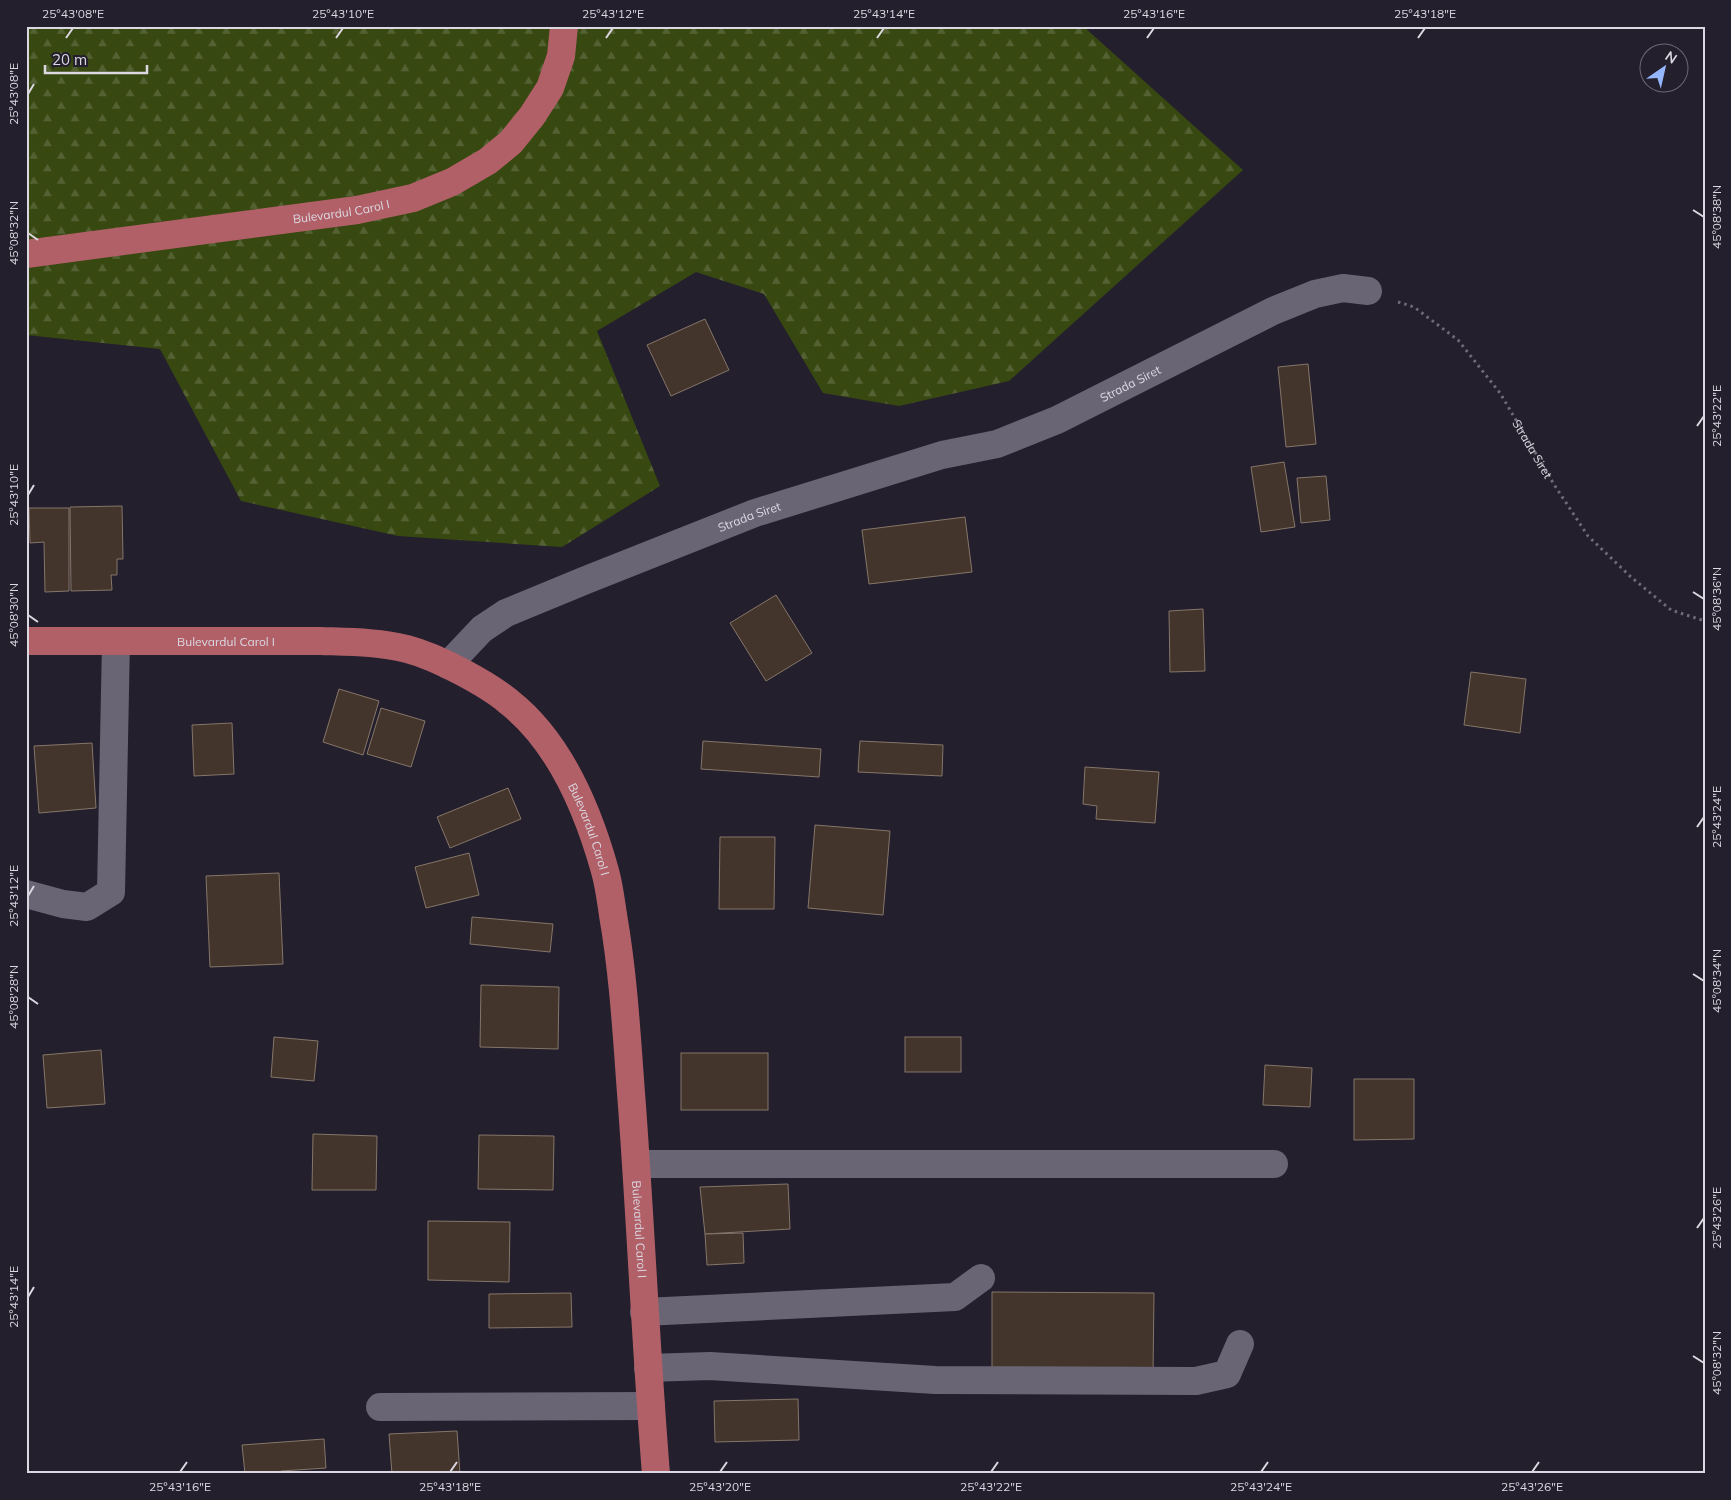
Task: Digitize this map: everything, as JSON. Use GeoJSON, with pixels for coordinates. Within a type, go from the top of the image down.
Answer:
{"type":"FeatureCollection","features":[{"type":"Feature","properties":{"kind":"main road","name":"Bulevardul Carol I"},"geometry":{"type":"LineString","coordinates":[[26,254],[357,210],[412,198],[452,182],[488,161],[511,142],[532,116],[550,88],[561,56],[564,26]]}},
{"type":"Feature","properties":{"kind":"main road","name":"Bulevardul Carol I"},"geometry":{"type":"LineString","coordinates":[[26,641],[321,641],[368,643],[407,649],[448,664],[481,682],[510,702],[536,728],[555,754],[576,791],[592,829],[606,873],[618,944],[636,1164],[650,1406],[656,1474]]}},
{"type":"Feature","properties":{"kind":"street","name":"Strada Siret"},"geometry":{"type":"LineString","coordinates":[[448,664],[482,629],[506,613],[586,580],[755,514],[942,455],[1005,441],[1057,420],[1273,311],[1315,294],[1343,288],[1368,292]]}},
{"type":"Feature","properties":{"kind":"street"},"geometry":{"type":"LineString","coordinates":[[26,894],[63,904],[87,907],[111,892],[116,641]]}},
{"type":"Feature","properties":{"kind":"street"},"geometry":{"type":"LineString","coordinates":[[636,1164],[1274,1164]]}},
{"type":"Feature","properties":{"kind":"street"},"geometry":{"type":"LineString","coordinates":[[644,1312],[955,1297],[981,1278]]}},
{"type":"Feature","properties":{"kind":"street"},"geometry":{"type":"LineString","coordinates":[[648,1368],[710,1366],[935,1380],[1196,1381],[1227,1374],[1240,1344]]}},
{"type":"Feature","properties":{"kind":"street"},"geometry":{"type":"LineString","coordinates":[[380,1407],[650,1406]]}},
{"type":"Feature","properties":{"kind":"path","name":"Strada Siret"},"geometry":{"type":"LineString","coordinates":[[1368,292],[1414,307],[1458,340],[1500,393],[1555,486],[1588,536],[1631,577],[1671,610],[1705,621]]}},
{"type":"Feature","properties":{"kind":"green space"},"geometry":{"type":"Polygon","coordinates":[[[26,26],[1083,26],[1243,170],[1009,381],[899,406],[823,393],[764,294],[696,272],[597,331],[660,486],[562,547],[398,536],[241,501],[160,349],[26,335],[26,26]]]}},
{"type":"Feature","properties":{"kind":"building"},"geometry":{"type":"Polygon","coordinates":[[[705,319],[729,370],[671,396],[647,345],[705,319]]]}},
{"type":"Feature","properties":{"kind":"building"},"geometry":{"type":"Polygon","coordinates":[[[1308,364],[1316,444],[1286,447],[1278,367],[1308,364]]]}},
{"type":"Feature","properties":{"kind":"building"},"geometry":{"type":"Polygon","coordinates":[[[1284,462],[1295,527],[1261,532],[1251,467],[1284,462]]]}},
{"type":"Feature","properties":{"kind":"building"},"geometry":{"type":"Polygon","coordinates":[[[1326,476],[1330,520],[1301,523],[1297,478],[1326,476]]]}},
{"type":"Feature","properties":{"kind":"building"},"geometry":{"type":"Polygon","coordinates":[[[122,506],[123,559],[117,559],[117,575],[111,575],[112,590],[71,591],[70,507],[122,506]]]}},
{"type":"Feature","properties":{"kind":"building"},"geometry":{"type":"Polygon","coordinates":[[[29,508],[69,508],[69,591],[45,592],[44,542],[30,543],[29,508]]]}},
{"type":"Feature","properties":{"kind":"building"},"geometry":{"type":"Polygon","coordinates":[[[965,517],[972,572],[869,584],[862,530],[965,517]]]}},
{"type":"Feature","properties":{"kind":"building"},"geometry":{"type":"Polygon","coordinates":[[[776,595],[812,653],[766,681],[730,623],[776,595]]]}},
{"type":"Feature","properties":{"kind":"building"},"geometry":{"type":"Polygon","coordinates":[[[1203,609],[1205,671],[1170,672],[1169,611],[1203,609]]]}},
{"type":"Feature","properties":{"kind":"building"},"geometry":{"type":"Polygon","coordinates":[[[1471,672],[1526,679],[1520,733],[1464,725],[1471,672]]]}},
{"type":"Feature","properties":{"kind":"building"},"geometry":{"type":"Polygon","coordinates":[[[339,689],[379,701],[363,755],[323,742],[339,689]]]}},
{"type":"Feature","properties":{"kind":"building"},"geometry":{"type":"Polygon","coordinates":[[[381,708],[425,721],[411,767],[367,754],[381,708]]]}},
{"type":"Feature","properties":{"kind":"building"},"geometry":{"type":"Polygon","coordinates":[[[232,723],[234,774],[194,776],[192,725],[232,723]]]}},
{"type":"Feature","properties":{"kind":"building"},"geometry":{"type":"Polygon","coordinates":[[[703,741],[821,749],[819,777],[701,769],[703,741]]]}},
{"type":"Feature","properties":{"kind":"building"},"geometry":{"type":"Polygon","coordinates":[[[860,741],[943,745],[942,776],[858,772],[860,741]]]}},
{"type":"Feature","properties":{"kind":"building"},"geometry":{"type":"Polygon","coordinates":[[[92,743],[96,808],[39,813],[34,746],[92,743]]]}},
{"type":"Feature","properties":{"kind":"building"},"geometry":{"type":"Polygon","coordinates":[[[1085,767],[1159,772],[1155,823],[1096,819],[1097,806],[1083,804],[1085,767]]]}},
{"type":"Feature","properties":{"kind":"building"},"geometry":{"type":"Polygon","coordinates":[[[508,788],[521,819],[450,848],[437,817],[508,788]]]}},
{"type":"Feature","properties":{"kind":"building"},"geometry":{"type":"Polygon","coordinates":[[[815,825],[890,831],[883,915],[808,908],[815,825]]]}},
{"type":"Feature","properties":{"kind":"building"},"geometry":{"type":"Polygon","coordinates":[[[720,837],[775,837],[774,909],[719,909],[720,837]]]}},
{"type":"Feature","properties":{"kind":"building"},"geometry":{"type":"Polygon","coordinates":[[[469,853],[479,895],[426,908],[415,867],[469,853]]]}},
{"type":"Feature","properties":{"kind":"building"},"geometry":{"type":"Polygon","coordinates":[[[279,873],[283,964],[210,967],[206,876],[279,873]]]}},
{"type":"Feature","properties":{"kind":"building"},"geometry":{"type":"Polygon","coordinates":[[[472,917],[553,924],[550,952],[470,944],[472,917]]]}},
{"type":"Feature","properties":{"kind":"building"},"geometry":{"type":"Polygon","coordinates":[[[481,985],[559,987],[558,1049],[480,1047],[481,985]]]}},
{"type":"Feature","properties":{"kind":"building"},"geometry":{"type":"Polygon","coordinates":[[[274,1037],[318,1041],[314,1081],[271,1077],[274,1037]]]}},
{"type":"Feature","properties":{"kind":"building"},"geometry":{"type":"Polygon","coordinates":[[[905,1037],[961,1037],[961,1072],[905,1072],[905,1037]]]}},
{"type":"Feature","properties":{"kind":"building"},"geometry":{"type":"Polygon","coordinates":[[[101,1050],[105,1104],[47,1108],[43,1055],[101,1050]]]}},
{"type":"Feature","properties":{"kind":"building"},"geometry":{"type":"Polygon","coordinates":[[[681,1053],[768,1053],[768,1110],[681,1110],[681,1053]]]}},
{"type":"Feature","properties":{"kind":"building"},"geometry":{"type":"Polygon","coordinates":[[[1265,1065],[1312,1068],[1310,1107],[1263,1105],[1265,1065]]]}},
{"type":"Feature","properties":{"kind":"building"},"geometry":{"type":"Polygon","coordinates":[[[1354,1079],[1414,1079],[1414,1139],[1354,1140],[1354,1079]]]}},
{"type":"Feature","properties":{"kind":"building"},"geometry":{"type":"Polygon","coordinates":[[[313,1134],[377,1136],[376,1190],[312,1190],[313,1134]]]}},
{"type":"Feature","properties":{"kind":"building"},"geometry":{"type":"Polygon","coordinates":[[[479,1135],[554,1136],[553,1190],[478,1189],[479,1135]]]}},
{"type":"Feature","properties":{"kind":"building"},"geometry":{"type":"Polygon","coordinates":[[[788,1184],[790,1229],[705,1234],[700,1187],[788,1184]]]}},
{"type":"Feature","properties":{"kind":"building"},"geometry":{"type":"Polygon","coordinates":[[[428,1221],[510,1222],[509,1282],[428,1280],[428,1221]]]}},
{"type":"Feature","properties":{"kind":"building"},"geometry":{"type":"Polygon","coordinates":[[[743,1233],[744,1263],[707,1265],[705,1234],[743,1233]]]}},
{"type":"Feature","properties":{"kind":"building"},"geometry":{"type":"Polygon","coordinates":[[[992,1292],[1154,1293],[1153,1375],[992,1374],[992,1292]]]}},
{"type":"Feature","properties":{"kind":"building"},"geometry":{"type":"Polygon","coordinates":[[[571,1293],[572,1327],[489,1328],[489,1294],[571,1293]]]}},
{"type":"Feature","properties":{"kind":"building"},"geometry":{"type":"Polygon","coordinates":[[[798,1399],[799,1440],[715,1442],[714,1401],[798,1399]]]}},
{"type":"Feature","properties":{"kind":"building"},"geometry":{"type":"Polygon","coordinates":[[[457,1431],[460,1474],[392,1474],[389,1434],[457,1431]]]}},
{"type":"Feature","properties":{"kind":"building"},"geometry":{"type":"Polygon","coordinates":[[[324,1439],[326,1468],[281,1471],[281,1474],[245,1474],[242,1445],[324,1439]]]}}]}
